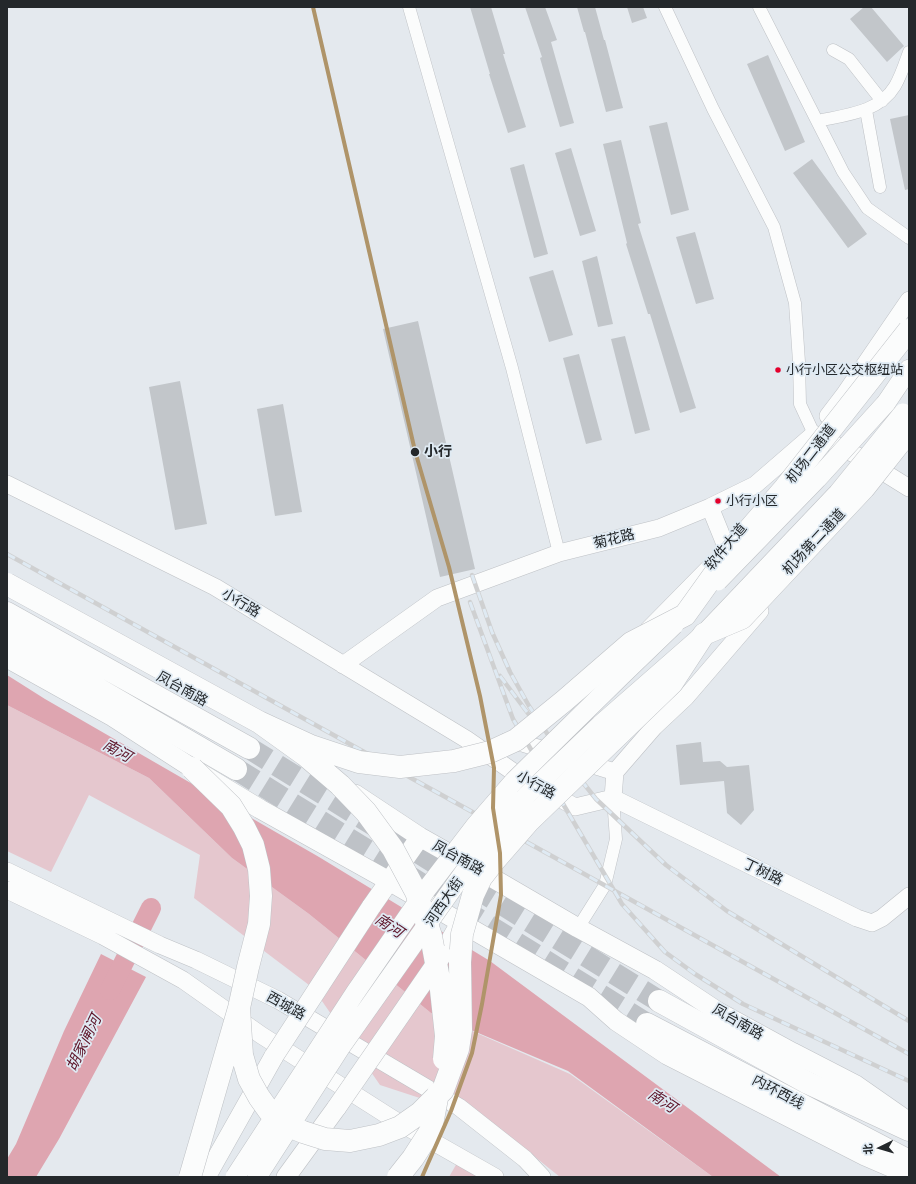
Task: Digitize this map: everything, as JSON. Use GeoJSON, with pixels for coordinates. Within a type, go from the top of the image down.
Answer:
{"type":"FeatureCollection","features":[{"type":"Feature","properties":{"kind":"highway","name":"机场二通道"},"geometry":{"type":"LineString","coordinates":[[685,615],[733,548],[784,489],[865,384],[909,330]]}},
{"type":"Feature","properties":{"kind":"highway","name":"机场第二通道"},"geometry":{"type":"LineString","coordinates":[[704,634],[742,618],[864,488],[909,431]]}},
{"type":"Feature","properties":{"kind":"highway"},"geometry":{"type":"LineString","coordinates":[[7,584],[258,722],[311,746],[359,762],[400,767],[454,761],[490,752],[516,740],[564,701],[630,643],[685,615]]}},
{"type":"Feature","properties":{"kind":"highway","name":"凤台南路"},"geometry":{"type":"LineString","coordinates":[[7,613],[249,748]]}},
{"type":"Feature","properties":{"kind":"highway"},"geometry":{"type":"LineString","coordinates":[[240,1008],[242,1055],[249,1079],[269,1111],[284,1124],[325,1139],[350,1140],[379,1135],[400,1127],[420,1113],[443,1090],[458,1049],[461,1030],[460,962],[462,934],[473,895],[481,878],[508,843],[529,821],[672,683],[704,634]]}},
{"type":"Feature","properties":{"kind":"highway"},"geometry":{"type":"LineString","coordinates":[[7,636],[236,769]]}},
{"type":"Feature","properties":{"kind":"highway"},"geometry":{"type":"LineString","coordinates":[[258,722],[305,755],[340,784],[366,812],[394,849],[416,892],[432,936],[441,990],[446,1036],[443,1070],[431,1130],[413,1158],[398,1177]]}},
{"type":"Feature","properties":{"kind":"highway"},"geometry":{"type":"LineString","coordinates":[[190,1177],[240,1008],[248,967],[259,924],[262,896],[259,869],[253,844],[244,826],[231,806],[192,768]]}},
{"type":"Feature","properties":{"kind":"highway","name":"内环西线"},"geometry":{"type":"LineString","coordinates":[[659,1001],[808,1083],[909,1130]]}},
{"type":"Feature","properties":{"kind":"highway","name":"内环西线"},"geometry":{"type":"LineString","coordinates":[[647,1024],[909,1161]]}},
{"type":"Feature","properties":{"kind":"main road","name":"软件大道"},"geometry":{"type":"LineString","coordinates":[[560,736],[685,615],[823,474],[886,403],[909,369]]}},
{"type":"Feature","properties":{"kind":"main road"},"geometry":{"type":"LineString","coordinates":[[704,634],[838,493],[909,403]]}},
{"type":"Feature","properties":{"kind":"main road","name":"凤台南路"},"geometry":{"type":"LineString","coordinates":[[7,593],[249,726],[420,837],[578,928],[655,970],[717,1011],[856,1085],[909,1122]]}},
{"type":"Feature","properties":{"kind":"main road","name":"河西大街"},"geometry":{"type":"LineString","coordinates":[[257,1177],[340,1048],[484,844],[528,794],[600,725],[704,634]]}},
{"type":"Feature","properties":{"kind":"main road"},"geometry":{"type":"LineString","coordinates":[[7,658],[113,716],[192,768],[260,809],[389,881],[589,997],[616,1021],[667,1055],[858,1152],[909,1175]]}},
{"type":"Feature","properties":{"kind":"main road","name":"河西大街"},"geometry":{"type":"LineString","coordinates":[[235,1177],[342,1012],[426,890],[475,826],[514,781],[560,736]]}},
{"type":"Feature","properties":{"kind":"main road"},"geometry":{"type":"LineString","coordinates":[[206,1177],[274,1056],[371,907],[420,837]]}},
{"type":"Feature","properties":{"kind":"main road"},"geometry":{"type":"LineString","coordinates":[[286,1177],[337,1107],[442,955],[489,876]]}},
{"type":"Feature","properties":{"kind":"street"},"geometry":{"type":"LineString","coordinates":[[409,7],[512,368],[559,553]]}},
{"type":"Feature","properties":{"kind":"street"},"geometry":{"type":"LineString","coordinates":[[665,7],[713,109],[774,227],[795,303],[800,404],[814,434],[856,455],[909,488]]}},
{"type":"Feature","properties":{"kind":"street"},"geometry":{"type":"LineString","coordinates":[[762,8],[843,172],[867,208],[909,238]]}},
{"type":"Feature","properties":{"kind":"street"},"geometry":{"type":"LineString","coordinates":[[833,50],[849,59],[882,101]]}},
{"type":"Feature","properties":{"kind":"street"},"geometry":{"type":"LineString","coordinates":[[817,121],[866,110],[882,101],[895,86],[909,52]]}},
{"type":"Feature","properties":{"kind":"street"},"geometry":{"type":"LineString","coordinates":[[866,110],[880,186]]}},
{"type":"Feature","properties":{"kind":"street","name":"软件大道"},"geometry":{"type":"LineString","coordinates":[[522,743],[570,706],[728,549],[844,395],[909,300]]}},
{"type":"Feature","properties":{"kind":"street"},"geometry":{"type":"LineString","coordinates":[[578,928],[605,885],[616,839],[613,798],[615,772],[654,727],[686,697],[793,574],[909,424]]}},
{"type":"Feature","properties":{"kind":"street","name":"菊花路"},"geometry":{"type":"LineString","coordinates":[[343,665],[437,598],[559,553],[659,528],[710,507],[755,485],[814,434]]}},
{"type":"Feature","properties":{"kind":"street","name":"小行路"},"geometry":{"type":"LineString","coordinates":[[7,484],[216,587],[466,739],[512,771],[575,807],[613,798]]}},
{"type":"Feature","properties":{"kind":"street"},"geometry":{"type":"LineString","coordinates":[[710,507],[728,549]]}},
{"type":"Feature","properties":{"kind":"street","name":"小行路"},"geometry":{"type":"LineString","coordinates":[[466,739],[522,743],[615,772]]}},
{"type":"Feature","properties":{"kind":"street","name":"丁树路"},"geometry":{"type":"LineString","coordinates":[[613,798],[857,918],[872,923],[882,918],[909,896]]}},
{"type":"Feature","properties":{"kind":"street","name":"西城路"},"geometry":{"type":"LineString","coordinates":[[7,871],[278,1000],[459,1107],[525,1159],[542,1177]]}},
{"type":"Feature","properties":{"kind":"street"},"geometry":{"type":"LineString","coordinates":[[7,890],[103,936],[183,980],[261,1035],[393,1119],[496,1177]]}},
{"type":"Feature","properties":{"kind":"shaded area"},"geometry":{"type":"Polygon","coordinates":[[[7,705],[149,778],[232,858],[309,914],[431,1013],[570,1074],[713,1177],[560,1177],[490,1121],[380,1085],[313,988],[194,898],[200,855],[89,795],[51,872],[7,851],[7,705]]]}},
{"type":"Feature","properties":{"kind":"shaded area"},"geometry":{"type":"Polygon","coordinates":[[[461,1156],[485,1177],[449,1177],[461,1156]]]}},
{"type":"Feature","properties":{"kind":"water","name":"南河"},"geometry":{"type":"Polygon","coordinates":[[[7,675],[45,699],[319,857],[490,961],[781,1177],[713,1177],[568,1071],[431,1013],[309,914],[232,858],[149,778],[7,705],[7,675]]]}},
{"type":"Feature","properties":{"kind":"water"},"geometry":{"type":"Polygon","coordinates":[[[101,954],[146,977],[59,1139],[36,1177],[7,1177],[7,1159],[16,1144],[64,1031],[101,954]]]}},
{"type":"Feature","properties":{"kind":"building"},"geometry":{"type":"Polygon","coordinates":[[[470,7],[491,7],[505,54],[503,54],[526,127],[508,133],[470,7]]]}},
{"type":"Feature","properties":{"kind":"building"},"geometry":{"type":"Polygon","coordinates":[[[525,7],[545,7],[557,40],[551,42],[574,123],[560,127],[540,58],[542,57],[525,7]]]}},
{"type":"Feature","properties":{"kind":"building"},"geometry":{"type":"Polygon","coordinates":[[[577,7],[595,7],[623,108],[606,112],[577,7]]]}},
{"type":"Feature","properties":{"kind":"building"},"geometry":{"type":"Polygon","coordinates":[[[627,7],[643,7],[647,18],[632,23],[627,7]]]}},
{"type":"Feature","properties":{"kind":"building"},"geometry":{"type":"Polygon","coordinates":[[[864,7],[871,7],[904,46],[887,62],[850,19],[864,7]]]}},
{"type":"Feature","properties":{"kind":"building"},"geometry":{"type":"Polygon","coordinates":[[[768,55],[805,142],[785,151],[747,64],[768,55]]]}},
{"type":"Feature","properties":{"kind":"building"},"geometry":{"type":"Polygon","coordinates":[[[909,115],[909,189],[905,190],[890,119],[909,115]]]}},
{"type":"Feature","properties":{"kind":"building"},"geometry":{"type":"Polygon","coordinates":[[[667,122],[689,210],[671,215],[649,126],[667,122]]]}},
{"type":"Feature","properties":{"kind":"building"},"geometry":{"type":"Polygon","coordinates":[[[621,140],[641,223],[638,224],[696,408],[680,413],[650,314],[648,314],[626,244],[603,144],[621,140]]]}},
{"type":"Feature","properties":{"kind":"building"},"geometry":{"type":"Polygon","coordinates":[[[571,148],[596,231],[580,236],[555,153],[571,148]]]}},
{"type":"Feature","properties":{"kind":"building"},"geometry":{"type":"Polygon","coordinates":[[[812,159],[867,234],[848,248],[793,173],[812,159]]]}},
{"type":"Feature","properties":{"kind":"building"},"geometry":{"type":"Polygon","coordinates":[[[524,164],[548,254],[534,258],[510,168],[524,164]]]}},
{"type":"Feature","properties":{"kind":"building"},"geometry":{"type":"Polygon","coordinates":[[[695,232],[714,299],[696,304],[676,237],[695,232]]]}},
{"type":"Feature","properties":{"kind":"building"},"geometry":{"type":"Polygon","coordinates":[[[597,256],[613,324],[598,327],[582,261],[597,256]]]}},
{"type":"Feature","properties":{"kind":"building"},"geometry":{"type":"Polygon","coordinates":[[[553,270],[573,335],[549,342],[529,277],[553,270]]]}},
{"type":"Feature","properties":{"kind":"building"},"geometry":{"type":"Polygon","coordinates":[[[418,321],[475,569],[440,577],[383,329],[418,321]]]}},
{"type":"Feature","properties":{"kind":"building"},"geometry":{"type":"Polygon","coordinates":[[[625,336],[650,430],[635,434],[611,339],[625,336]]]}},
{"type":"Feature","properties":{"kind":"building"},"geometry":{"type":"Polygon","coordinates":[[[579,354],[602,440],[586,444],[563,358],[579,354]]]}},
{"type":"Feature","properties":{"kind":"building"},"geometry":{"type":"Polygon","coordinates":[[[180,381],[207,524],[175,530],[149,387],[180,381]]]}},
{"type":"Feature","properties":{"kind":"building"},"geometry":{"type":"Polygon","coordinates":[[[283,404],[302,512],[275,516],[257,409],[283,404]]]}},
{"type":"Feature","properties":{"kind":"building"},"geometry":{"type":"Polygon","coordinates":[[[701,742],[703,762],[720,761],[727,767],[749,765],[754,810],[741,825],[727,813],[724,781],[680,785],[676,745],[701,742]]]}},
{"type":"Feature","properties":{"kind":"waterway","name":"胡家闸河"},"geometry":{"type":"LineString","coordinates":[[110,990],[151,908]]}},
{"type":"Feature","properties":{"kind":"tunnel"},"geometry":{"type":"LineString","coordinates":[[249,748],[659,1001]]}},
{"type":"Feature","properties":{"kind":"tunnel"},"geometry":{"type":"LineString","coordinates":[[236,769],[647,1024]]}},
{"type":"Feature","properties":{"kind":"railway"},"geometry":{"type":"LineString","coordinates":[[7,554],[909,1054]]}},
{"type":"Feature","properties":{"kind":"railway"},"geometry":{"type":"LineString","coordinates":[[472,575],[492,632],[510,672],[529,706],[562,756],[596,799],[666,865],[727,911],[909,1021]]}},
{"type":"Feature","properties":{"kind":"railway"},"geometry":{"type":"LineString","coordinates":[[470,602],[513,719],[622,904],[665,952],[695,974],[743,1004],[909,1081]]}},
{"type":"Feature","properties":{"kind":"railway"},"geometry":{"type":"LineString","coordinates":[[500,676],[530,716]]}},
{"type":"Feature","properties":{"kind":"transit line"},"geometry":{"type":"LineString","coordinates":[[313,7],[415,451],[449,567],[480,696],[494,768],[493,808],[500,853],[501,895],[482,1004],[472,1053],[451,1111],[422,1177]]}},
{"type":"Feature","properties":{"kind":"place","name":"小行小区公交枢纽站"},"geometry":{"type":"Point","coordinates":[778,370]}},
{"type":"Feature","properties":{"kind":"place","name":"小行"},"geometry":{"type":"Point","coordinates":[415,452]}},
{"type":"Feature","properties":{"kind":"place","name":"小行小区"},"geometry":{"type":"Point","coordinates":[718,501]}}]}
